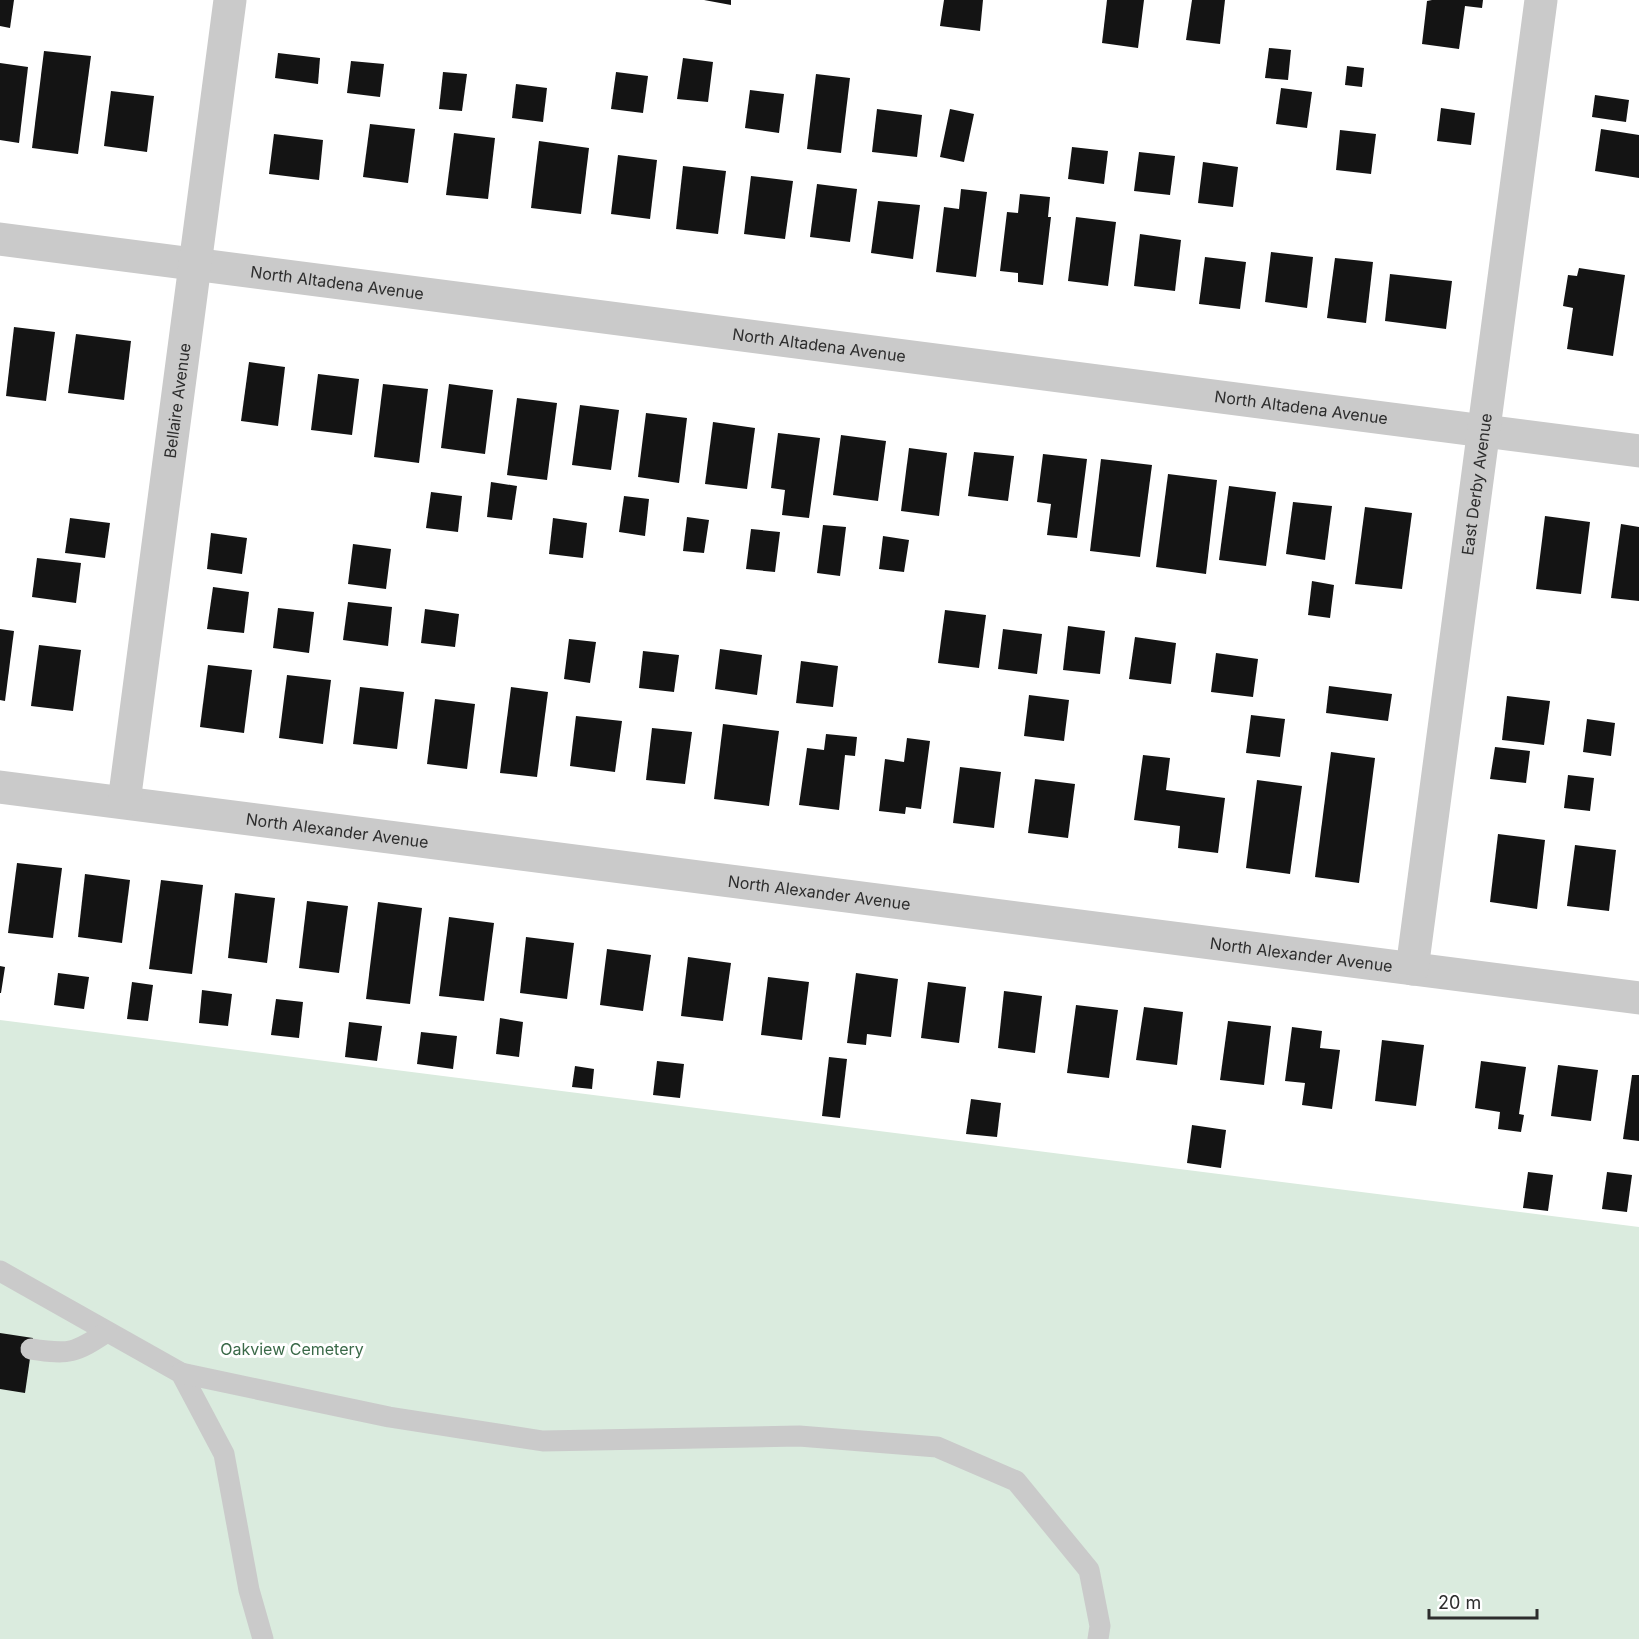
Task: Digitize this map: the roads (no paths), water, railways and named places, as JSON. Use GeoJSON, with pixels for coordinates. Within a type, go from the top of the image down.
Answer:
{"type":"FeatureCollection","features":[{"type":"Feature","properties":{"kind":"street","name":"Bellaire Avenue"},"geometry":{"type":"LineString","coordinates":[[124,802],[230,0]]}},
{"type":"Feature","properties":{"kind":"street","name":"East Derby Avenue"},"geometry":{"type":"LineString","coordinates":[[1413,969],[1486,431],[1541,0]]}},
{"type":"Feature","properties":{"kind":"street","name":"North Altadena Avenue"},"geometry":{"type":"LineString","coordinates":[[0,239],[1639,451]]}},
{"type":"Feature","properties":{"kind":"street","name":"North Alexander Avenue"},"geometry":{"type":"LineString","coordinates":[[0,787],[1639,998]]}},
{"type":"Feature","properties":{"kind":"lane"},"geometry":{"type":"LineString","coordinates":[[0,1271],[181,1373],[389,1417],[543,1441],[799,1436],[937,1447],[1016,1481],[1089,1570],[1100,1626],[1098,1639]]}},
{"type":"Feature","properties":{"kind":"lane"},"geometry":{"type":"LineString","coordinates":[[32,1349],[56,1353],[77,1352],[107,1332]]}},
{"type":"Feature","properties":{"kind":"lane"},"geometry":{"type":"LineString","coordinates":[[181,1373],[224,1454],[249,1590],[263,1639]]}},
{"type":"Feature","properties":{"kind":"park label","name":"Oakview Cemetery"},"geometry":{"type":"Point","coordinates":[292,1349]}}]}
